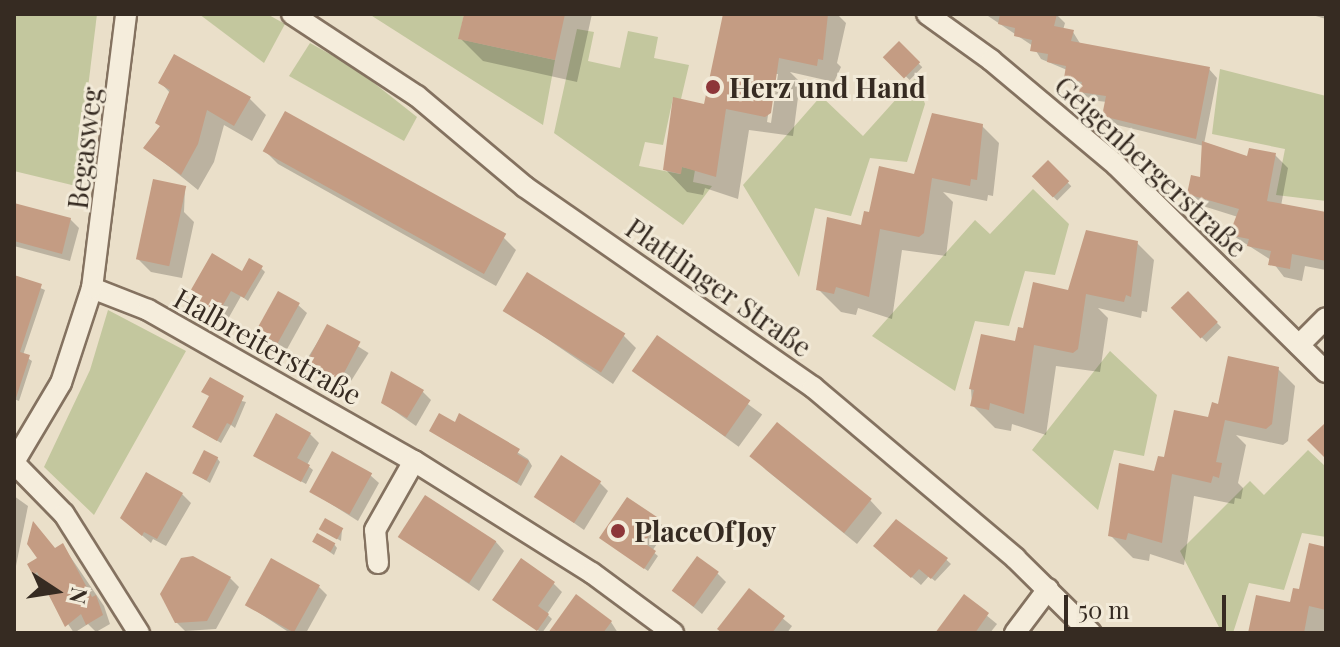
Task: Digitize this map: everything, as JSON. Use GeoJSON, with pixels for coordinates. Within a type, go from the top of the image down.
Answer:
{"type":"FeatureCollection","features":[{"type":"Feature","properties":{"kind":"street","name":"Begasweg"},"geometry":{"type":"LineString","coordinates":[[14,462],[61,383],[92,288],[126,14]]}},
{"type":"Feature","properties":{"kind":"street","name":"Plattlinger Straße"},"geometry":{"type":"LineString","coordinates":[[293,14],[417,96],[525,187],[813,387],[1048,589],[1091,633]]}},
{"type":"Feature","properties":{"kind":"street","name":"Geigenbergerstraße"},"geometry":{"type":"LineString","coordinates":[[927,14],[991,60],[1116,165],[1326,372]]}},
{"type":"Feature","properties":{"kind":"street","name":"Halbreiterstraße"},"geometry":{"type":"LineString","coordinates":[[92,288],[187,332],[414,461],[592,573],[673,633]]}},
{"type":"Feature","properties":{"kind":"street"},"geometry":{"type":"LineString","coordinates":[[1299,345],[1326,318]]}},
{"type":"Feature","properties":{"kind":"street"},"geometry":{"type":"LineString","coordinates":[[378,563],[375,530],[414,461]]}},
{"type":"Feature","properties":{"kind":"street"},"geometry":{"type":"LineString","coordinates":[[14,462],[64,514],[139,633]]}},
{"type":"Feature","properties":{"kind":"street"},"geometry":{"type":"LineString","coordinates":[[1015,633],[1048,589]]}},
{"type":"Feature","properties":{"kind":"green space"},"geometry":{"type":"Polygon","coordinates":[[[14,14],[97,14],[76,186],[14,171],[14,14]]]}},
{"type":"Feature","properties":{"kind":"green space"},"geometry":{"type":"Polygon","coordinates":[[[199,14],[267,14],[285,24],[264,63],[199,14]]]}},
{"type":"Feature","properties":{"kind":"green space"},"geometry":{"type":"Polygon","coordinates":[[[369,14],[464,14],[459,39],[555,60],[543,125],[369,14]]]}},
{"type":"Feature","properties":{"kind":"green space"},"geometry":{"type":"Polygon","coordinates":[[[577,29],[594,32],[588,61],[620,68],[628,31],[658,37],[654,58],[689,65],[681,99],[673,98],[663,145],[645,142],[639,166],[680,174],[682,167],[695,170],[693,182],[712,186],[683,225],[554,133],[577,29]]]}},
{"type":"Feature","properties":{"kind":"green space"},"geometry":{"type":"Polygon","coordinates":[[[310,43],[355,68],[417,117],[404,141],[289,76],[310,43]]]}},
{"type":"Feature","properties":{"kind":"green space"},"geometry":{"type":"Polygon","coordinates":[[[1220,69],[1326,96],[1326,201],[1276,195],[1285,149],[1212,134],[1220,69]]]}},
{"type":"Feature","properties":{"kind":"green space"},"geometry":{"type":"Polygon","coordinates":[[[916,77],[925,104],[907,162],[870,158],[851,216],[815,208],[799,277],[743,185],[821,96],[863,136],[916,77]]]}},
{"type":"Feature","properties":{"kind":"green space"},"geometry":{"type":"Polygon","coordinates":[[[1033,189],[1069,224],[1055,275],[1025,271],[1009,326],[975,321],[955,391],[872,336],[975,220],[990,234],[1033,189]]]}},
{"type":"Feature","properties":{"kind":"green space"},"geometry":{"type":"Polygon","coordinates":[[[108,310],[186,351],[94,515],[44,467],[90,370],[108,310]]]}},
{"type":"Feature","properties":{"kind":"green space"},"geometry":{"type":"Polygon","coordinates":[[[1110,351],[1157,395],[1144,456],[1114,450],[1098,510],[1032,450],[1110,351]]]}},
{"type":"Feature","properties":{"kind":"green space"},"geometry":{"type":"Polygon","coordinates":[[[1308,450],[1326,467],[1326,537],[1302,533],[1284,590],[1249,583],[1233,633],[1222,633],[1180,551],[1250,481],[1264,495],[1308,450]]]}},
{"type":"Feature","properties":{"kind":"building"},"geometry":{"type":"Polygon","coordinates":[[[464,14],[565,14],[555,60],[458,39],[464,14]]]}},
{"type":"Feature","properties":{"kind":"building"},"geometry":{"type":"Polygon","coordinates":[[[723,14],[828,14],[823,60],[818,59],[817,66],[779,58],[771,113],[765,117],[726,109],[716,177],[682,167],[681,174],[663,170],[673,97],[704,104],[723,14]]]}},
{"type":"Feature","properties":{"kind":"building"},"geometry":{"type":"Polygon","coordinates":[[[1000,14],[1057,14],[1054,26],[1074,30],[1071,41],[1210,67],[1196,139],[1102,116],[1106,96],[1079,92],[1082,82],[1064,78],[1066,66],[1047,62],[1048,54],[1030,51],[1032,40],[1014,36],[1015,28],[998,24],[1000,14]]]}},
{"type":"Feature","properties":{"kind":"building"},"geometry":{"type":"Polygon","coordinates":[[[899,41],[920,62],[904,78],[883,57],[899,41]]]}},
{"type":"Feature","properties":{"kind":"building"},"geometry":{"type":"Polygon","coordinates":[[[174,54],[251,97],[234,126],[207,110],[198,144],[181,175],[143,148],[160,126],[155,123],[170,90],[158,83],[174,54]]]}},
{"type":"Feature","properties":{"kind":"building"},"geometry":{"type":"Polygon","coordinates":[[[285,111],[506,234],[484,274],[263,151],[285,111]]]}},
{"type":"Feature","properties":{"kind":"building"},"geometry":{"type":"Polygon","coordinates":[[[932,113],[983,124],[977,180],[971,179],[970,186],[932,178],[924,233],[919,237],[880,229],[869,297],[836,287],[834,294],[816,290],[827,217],[861,225],[864,211],[869,212],[879,166],[914,174],[932,113]]]}},
{"type":"Feature","properties":{"kind":"building"},"geometry":{"type":"Polygon","coordinates":[[[1202,141],[1247,156],[1249,148],[1276,153],[1267,201],[1326,212],[1326,261],[1292,254],[1290,269],[1268,265],[1271,251],[1247,246],[1249,239],[1229,235],[1239,209],[1187,194],[1191,175],[1200,177],[1202,141]]]}},
{"type":"Feature","properties":{"kind":"building"},"geometry":{"type":"Polygon","coordinates":[[[1048,160],[1069,181],[1053,197],[1032,176],[1048,160]]]}},
{"type":"Feature","properties":{"kind":"building"},"geometry":{"type":"Polygon","coordinates":[[[153,179],[186,186],[169,266],[136,259],[153,179]]]}},
{"type":"Feature","properties":{"kind":"building"},"geometry":{"type":"Polygon","coordinates":[[[14,203],[71,218],[62,254],[14,241],[14,203]]]}},
{"type":"Feature","properties":{"kind":"building"},"geometry":{"type":"Polygon","coordinates":[[[1086,230],[1138,241],[1131,297],[1126,295],[1124,302],[1086,294],[1078,349],[1073,353],[1034,345],[1024,414],[990,403],[989,410],[970,406],[974,390],[969,389],[981,334],[1015,341],[1018,327],[1023,328],[1033,282],[1068,290],[1086,230]]]}},
{"type":"Feature","properties":{"kind":"building"},"geometry":{"type":"Polygon","coordinates":[[[212,253],[242,271],[249,258],[263,266],[244,298],[231,291],[219,312],[188,295],[212,253]]]}},
{"type":"Feature","properties":{"kind":"building"},"geometry":{"type":"Polygon","coordinates":[[[527,272],[625,333],[601,372],[503,311],[527,272]]]}},
{"type":"Feature","properties":{"kind":"building"},"geometry":{"type":"Polygon","coordinates":[[[14,275],[42,284],[20,352],[30,355],[15,401],[14,275]]]}},
{"type":"Feature","properties":{"kind":"building"},"geometry":{"type":"Polygon","coordinates":[[[278,291],[300,303],[278,343],[256,331],[278,291]]]}},
{"type":"Feature","properties":{"kind":"building"},"geometry":{"type":"Polygon","coordinates":[[[1188,291],[1218,322],[1201,339],[1171,308],[1188,291]]]}},
{"type":"Feature","properties":{"kind":"building"},"geometry":{"type":"Polygon","coordinates":[[[327,324],[361,342],[340,380],[307,362],[327,324]]]}},
{"type":"Feature","properties":{"kind":"building"},"geometry":{"type":"Polygon","coordinates":[[[657,335],[750,400],[725,436],[632,371],[657,335]]]}},
{"type":"Feature","properties":{"kind":"building"},"geometry":{"type":"Polygon","coordinates":[[[1228,356],[1279,367],[1272,424],[1266,429],[1225,420],[1216,462],[1222,463],[1219,478],[1213,476],[1211,483],[1172,474],[1162,543],[1128,533],[1126,540],[1108,536],[1119,463],[1154,471],[1158,456],[1164,457],[1174,410],[1208,417],[1212,402],[1218,404],[1228,356]]]}},
{"type":"Feature","properties":{"kind":"building"},"geometry":{"type":"Polygon","coordinates":[[[391,371],[424,390],[407,418],[381,403],[391,371]]]}},
{"type":"Feature","properties":{"kind":"building"},"geometry":{"type":"Polygon","coordinates":[[[210,377],[244,396],[231,425],[227,423],[217,441],[192,427],[209,396],[201,392],[210,377]]]}},
{"type":"Feature","properties":{"kind":"building"},"geometry":{"type":"Polygon","coordinates":[[[276,413],[311,433],[297,458],[310,465],[301,482],[253,456],[276,413]]]}},
{"type":"Feature","properties":{"kind":"building"},"geometry":{"type":"Polygon","coordinates":[[[439,413],[455,422],[459,413],[520,449],[517,454],[529,461],[517,483],[429,431],[439,413]]]}},
{"type":"Feature","properties":{"kind":"building"},"geometry":{"type":"Polygon","coordinates":[[[777,422],[872,499],[844,533],[749,456],[777,422]]]}},
{"type":"Feature","properties":{"kind":"building"},"geometry":{"type":"Polygon","coordinates":[[[1324,424],[1326,426],[1326,459],[1307,440],[1324,424]]]}},
{"type":"Feature","properties":{"kind":"building"},"geometry":{"type":"Polygon","coordinates":[[[204,450],[218,457],[206,480],[192,473],[204,450]]]}},
{"type":"Feature","properties":{"kind":"building"},"geometry":{"type":"Polygon","coordinates":[[[332,451],[372,473],[349,514],[309,492],[332,451]]]}},
{"type":"Feature","properties":{"kind":"building"},"geometry":{"type":"Polygon","coordinates":[[[561,455],[601,481],[574,523],[534,497],[561,455]]]}},
{"type":"Feature","properties":{"kind":"building"},"geometry":{"type":"Polygon","coordinates":[[[146,472],[183,493],[157,539],[144,532],[142,536],[120,518],[146,472]]]}},
{"type":"Feature","properties":{"kind":"building"},"geometry":{"type":"Polygon","coordinates":[[[425,495],[496,541],[469,583],[398,537],[425,495]]]}},
{"type":"Feature","properties":{"kind":"building"},"geometry":{"type":"Polygon","coordinates":[[[627,497],[660,519],[644,543],[656,551],[644,569],[599,538],[627,497]]]}},
{"type":"Feature","properties":{"kind":"building"},"geometry":{"type":"Polygon","coordinates":[[[325,518],[343,528],[337,540],[319,529],[325,518]]]}},
{"type":"Feature","properties":{"kind":"building"},"geometry":{"type":"Polygon","coordinates":[[[896,519],[948,558],[931,579],[919,569],[911,578],[873,546],[896,519]]]}},
{"type":"Feature","properties":{"kind":"building"},"geometry":{"type":"Polygon","coordinates":[[[33,521],[55,548],[63,543],[92,597],[96,595],[103,615],[86,625],[81,614],[65,627],[37,572],[33,575],[27,564],[37,558],[27,544],[33,521]]]}},
{"type":"Feature","properties":{"kind":"building"},"geometry":{"type":"Polygon","coordinates":[[[317,533],[335,543],[331,552],[312,542],[317,533]]]}},
{"type":"Feature","properties":{"kind":"building"},"geometry":{"type":"Polygon","coordinates":[[[1309,543],[1326,547],[1326,610],[1309,606],[1304,633],[1248,633],[1256,595],[1290,602],[1293,588],[1299,589],[1309,543]]]}},
{"type":"Feature","properties":{"kind":"building"},"geometry":{"type":"Polygon","coordinates":[[[193,556],[231,577],[207,621],[175,623],[160,594],[181,558],[193,556]]]}},
{"type":"Feature","properties":{"kind":"building"},"geometry":{"type":"Polygon","coordinates":[[[697,556],[719,572],[694,607],[672,591],[697,556]]]}},
{"type":"Feature","properties":{"kind":"building"},"geometry":{"type":"Polygon","coordinates":[[[271,558],[320,585],[294,632],[245,605],[271,558]]]}},
{"type":"Feature","properties":{"kind":"building"},"geometry":{"type":"Polygon","coordinates":[[[521,558],[555,582],[538,606],[549,614],[537,631],[492,600],[521,558]]]}},
{"type":"Feature","properties":{"kind":"building"},"geometry":{"type":"Polygon","coordinates":[[[749,588],[785,616],[772,633],[722,633],[717,629],[749,588]]]}},
{"type":"Feature","properties":{"kind":"building"},"geometry":{"type":"Polygon","coordinates":[[[576,594],[612,621],[603,633],[548,633],[576,594]]]}},
{"type":"Feature","properties":{"kind":"building"},"geometry":{"type":"Polygon","coordinates":[[[964,594],[989,613],[975,633],[935,633],[964,594]]]}},
{"type":"Feature","properties":{"kind":"place","name":"Herz und Hand"},"geometry":{"type":"Point","coordinates":[713,87]}},
{"type":"Feature","properties":{"kind":"place","name":"PlaceOfJoy"},"geometry":{"type":"Point","coordinates":[618,531]}}]}
